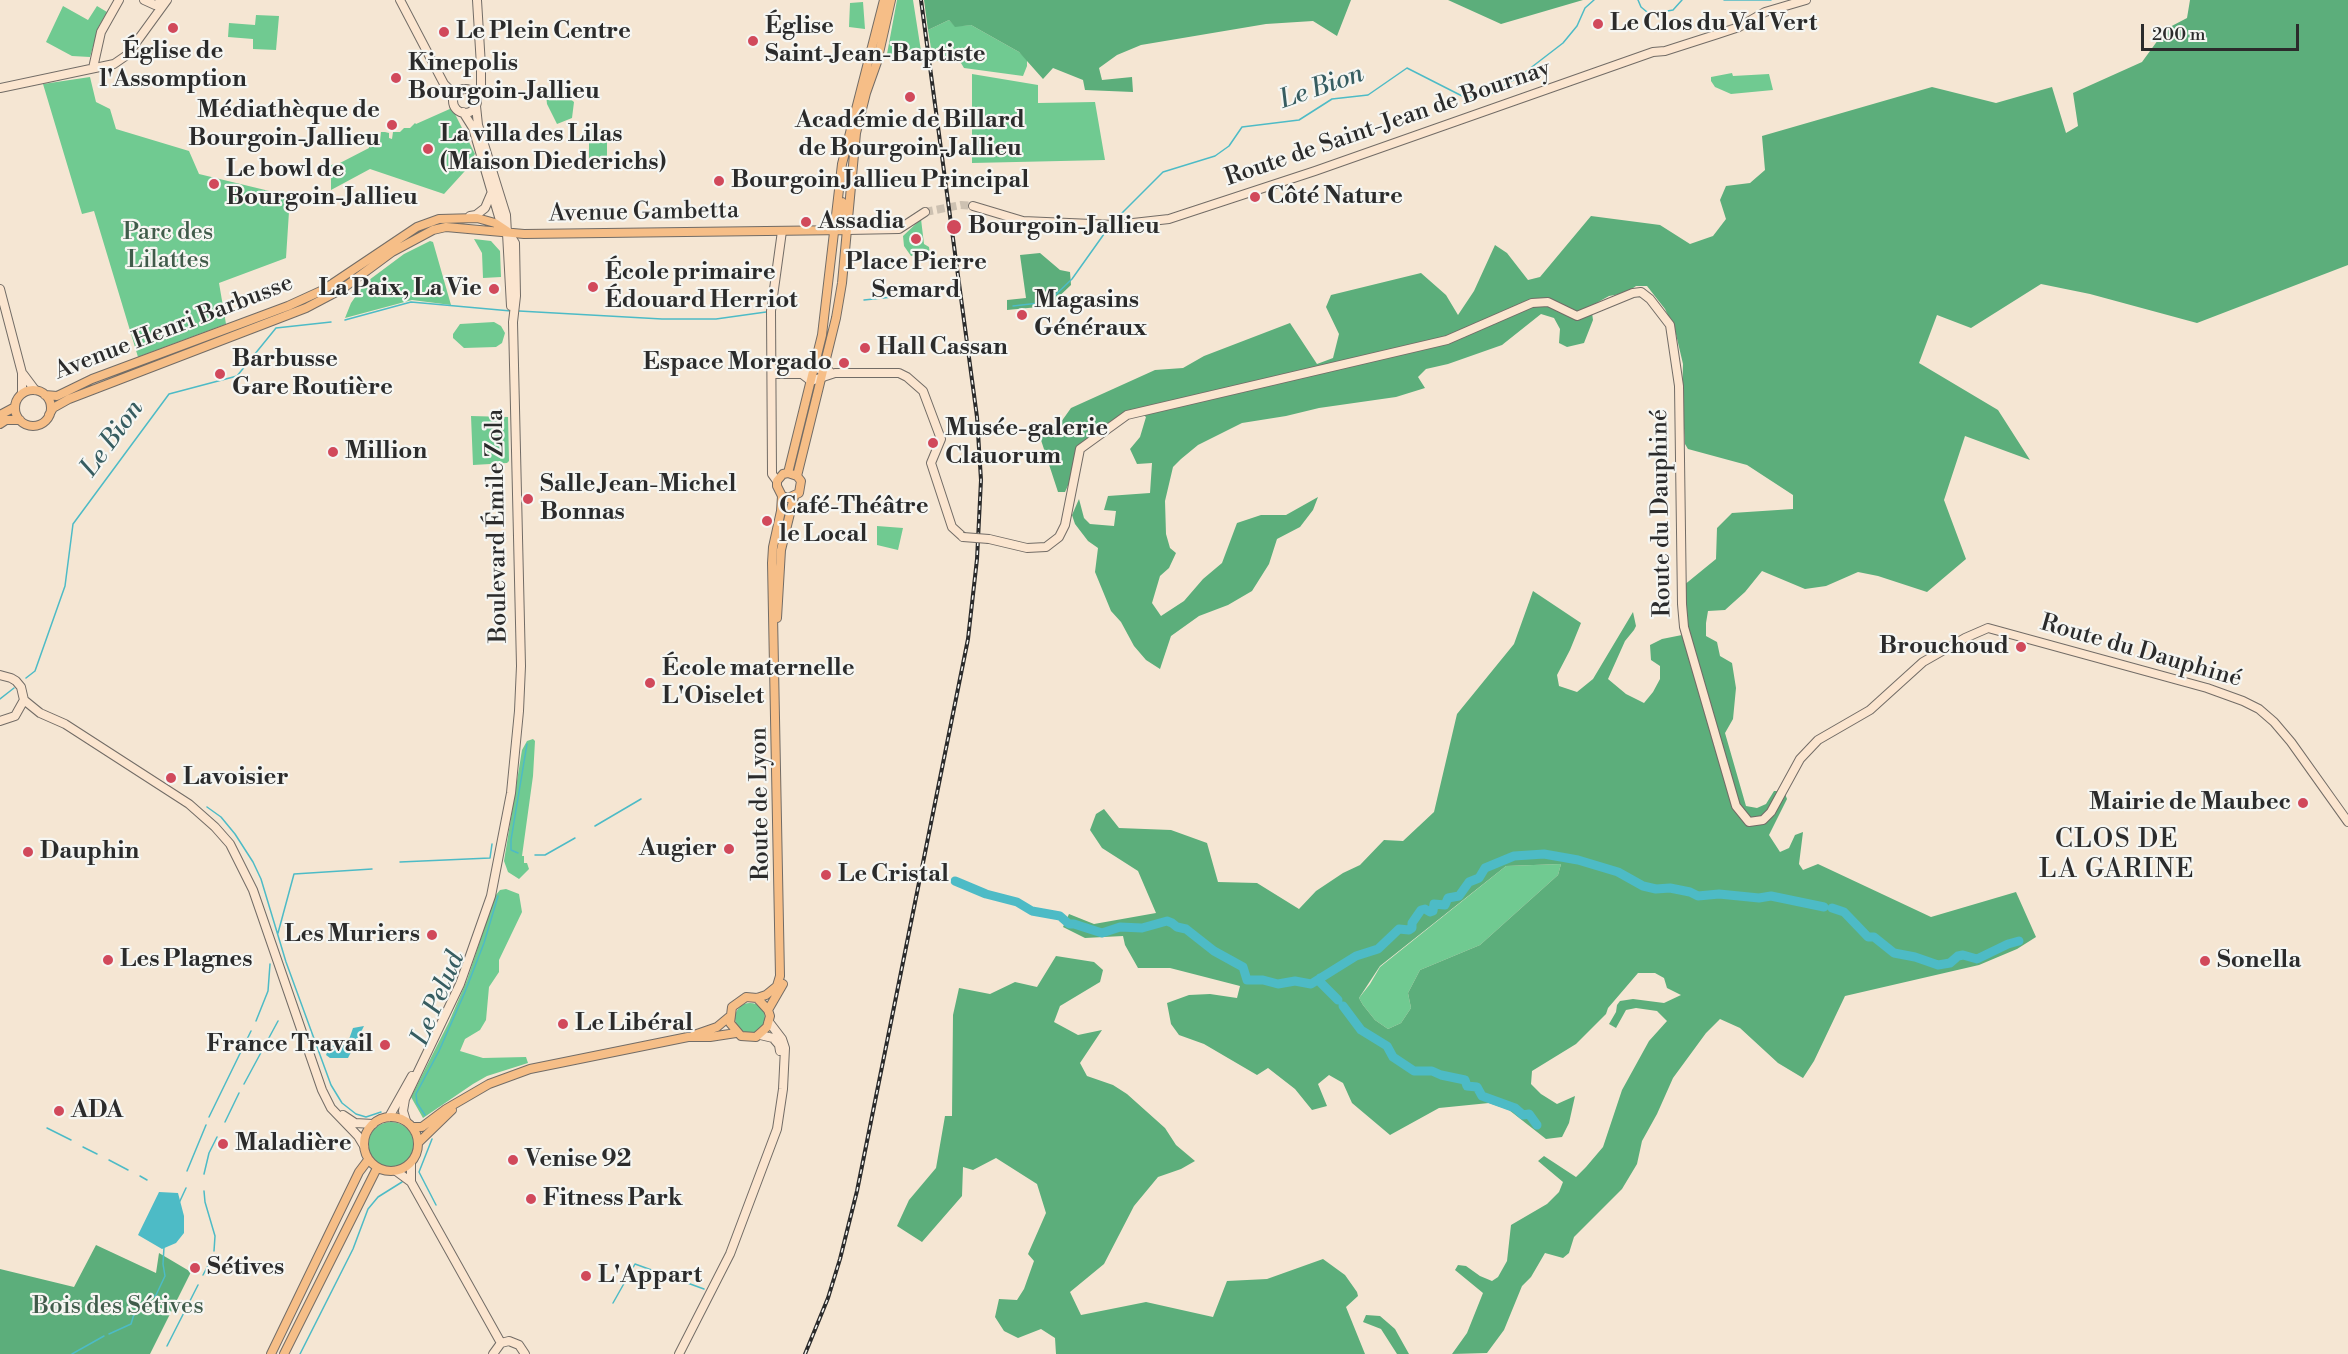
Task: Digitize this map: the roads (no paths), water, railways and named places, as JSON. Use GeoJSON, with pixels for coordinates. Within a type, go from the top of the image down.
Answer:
{"type":"FeatureCollection","features":[{"type":"Feature","properties":{"kind":"main road"},"geometry":{"type":"LineString","coordinates":[[93,68],[101,32],[119,0]]}},
{"type":"Feature","properties":{"kind":"main road"},"geometry":{"type":"LineString","coordinates":[[144,0],[155,5],[166,0]]}},
{"type":"Feature","properties":{"kind":"main road"},"geometry":{"type":"LineString","coordinates":[[0,88],[114,64],[128,55],[166,0]]}},
{"type":"Feature","properties":{"kind":"main road"},"geometry":{"type":"LineString","coordinates":[[400,0],[444,84],[455,95]]}},
{"type":"Feature","properties":{"kind":"main road"},"geometry":{"type":"LineString","coordinates":[[474,94],[481,86],[477,0]]}},
{"type":"Feature","properties":{"kind":"main road"},"geometry":{"type":"LineString","coordinates":[[782,231],[771,311],[774,463],[786,476],[801,481],[801,487],[794,497],[788,498],[778,492],[786,476],[836,318],[856,133],[881,32],[884,0]]}},
{"type":"Feature","properties":{"kind":"main road"},"geometry":{"type":"LineString","coordinates":[[819,369],[839,186],[853,117],[891,0]]}},
{"type":"Feature","properties":{"kind":"main road","name":"Route de Saint-Jean de Bournay"},"geometry":{"type":"LineString","coordinates":[[973,206],[1023,221],[1115,225],[1169,219],[1321,169],[1653,52],[1686,45],[1739,27],[1765,12],[1806,0]]}},
{"type":"Feature","properties":{"kind":"main road"},"geometry":{"type":"LineString","coordinates":[[155,5],[157,15]]}},
{"type":"Feature","properties":{"kind":"main road"},"geometry":{"type":"LineString","coordinates":[[474,94],[460,90],[455,95],[454,106],[463,112],[473,128],[500,217],[508,231]]}},
{"type":"Feature","properties":{"kind":"main road"},"geometry":{"type":"LineString","coordinates":[[474,94],[478,126],[506,215],[508,231]]}},
{"type":"Feature","properties":{"kind":"main road"},"geometry":{"type":"LineString","coordinates":[[463,112],[472,110],[476,106]]}},
{"type":"Feature","properties":{"kind":"main road"},"geometry":{"type":"LineString","coordinates":[[839,186],[843,196],[842,220],[847,230]]}},
{"type":"Feature","properties":{"kind":"main road"},"geometry":{"type":"LineString","coordinates":[[465,217],[476,215],[485,208],[492,193]]}},
{"type":"Feature","properties":{"kind":"main road"},"geometry":{"type":"LineString","coordinates":[[847,230],[894,230],[906,226],[925,212]]}},
{"type":"Feature","properties":{"kind":"main road","name":"Avenue Henri Barbusse"},"geometry":{"type":"LineString","coordinates":[[45,395],[57,396],[92,379],[288,306],[323,290],[417,227],[443,218],[465,217],[489,221],[508,231]]}},
{"type":"Feature","properties":{"kind":"main road","name":"Avenue Henri Barbusse"},"geometry":{"type":"LineString","coordinates":[[49,416],[53,408],[69,399],[324,299],[342,289],[392,252],[433,230],[458,226],[492,233],[508,231]]}},
{"type":"Feature","properties":{"kind":"main road","name":"Avenue Gambetta"},"geometry":{"type":"LineString","coordinates":[[508,231],[535,234],[847,230]]}},
{"type":"Feature","properties":{"kind":"main road","name":"Boulevard Émile Zola"},"geometry":{"type":"LineString","coordinates":[[420,1065],[460,984],[491,896],[508,814],[518,730],[521,666],[513,312],[508,231]]}},
{"type":"Feature","properties":{"kind":"main road"},"geometry":{"type":"LineString","coordinates":[[0,290],[22,373],[22,393]]}},
{"type":"Feature","properties":{"kind":"main road","name":"Route du Dauphiné"},"geometry":{"type":"LineString","coordinates":[[833,374],[899,374],[907,377],[923,391],[941,439],[931,463],[952,527],[963,537],[989,538],[1027,548],[1046,547],[1059,537],[1065,525],[1080,449],[1127,415],[1447,340],[1532,303],[1548,302],[1577,316],[1633,293],[1641,292],[1670,325],[1679,386],[1684,627],[1736,806],[1749,822],[1763,820],[1771,812],[1800,759],[1818,740],[1870,710],[1923,662],[1988,628],[2243,700],[2259,709],[2274,722],[2348,822]]}},
{"type":"Feature","properties":{"kind":"main road"},"geometry":{"type":"LineString","coordinates":[[773,374],[801,374],[819,369],[833,374]]}},
{"type":"Feature","properties":{"kind":"main road"},"geometry":{"type":"LineString","coordinates":[[0,424],[6,420],[20,420],[26,424],[39,424],[49,416],[50,408],[45,395],[35,390],[22,373]]}},
{"type":"Feature","properties":{"kind":"main road"},"geometry":{"type":"LineString","coordinates":[[801,374],[816,380],[833,374]]}},
{"type":"Feature","properties":{"kind":"main road"},"geometry":{"type":"LineString","coordinates":[[20,420],[15,407],[18,398],[22,393],[35,390]]}},
{"type":"Feature","properties":{"kind":"main road"},"geometry":{"type":"LineString","coordinates":[[0,416],[15,407]]}},
{"type":"Feature","properties":{"kind":"main road","name":"Route de Lyon"},"geometry":{"type":"LineString","coordinates":[[757,998],[773,990],[780,976],[772,588],[775,536],[782,496]]}},
{"type":"Feature","properties":{"kind":"main road","name":"Route de Lyon"},"geometry":{"type":"LineString","coordinates":[[768,1010],[782,986],[785,972],[777,626],[781,550],[794,497]]}},
{"type":"Feature","properties":{"kind":"main road"},"geometry":{"type":"LineString","coordinates":[[0,675],[16,681],[21,687],[24,700],[40,713],[72,728],[189,804],[230,844],[253,890],[314,1071],[327,1100],[331,1108],[358,1136],[368,1160],[377,1168],[396,1172],[416,1157],[418,1142],[403,1106],[420,1065]]}},
{"type":"Feature","properties":{"kind":"main road"},"geometry":{"type":"LineString","coordinates":[[15,716],[24,700]]}},
{"type":"Feature","properties":{"kind":"main road"},"geometry":{"type":"LineString","coordinates":[[0,721],[24,712],[40,713]]}},
{"type":"Feature","properties":{"kind":"main road"},"geometry":{"type":"LineString","coordinates":[[679,1354],[730,1254],[777,1129],[783,1089],[785,1048],[782,1039],[769,1022],[768,1010],[757,998],[740,999],[732,1007],[729,1017],[736,1033]]}},
{"type":"Feature","properties":{"kind":"main road"},"geometry":{"type":"LineString","coordinates":[[388,1117],[422,1127],[446,1109],[489,1084],[530,1069],[688,1037],[717,1027],[729,1017]]}},
{"type":"Feature","properties":{"kind":"main road"},"geometry":{"type":"LineString","coordinates":[[760,1035],[769,1022]]}},
{"type":"Feature","properties":{"kind":"main road"},"geometry":{"type":"LineString","coordinates":[[688,1037],[710,1037],[736,1033],[745,1037],[760,1035],[773,1038],[780,1049],[775,1115],[769,1140],[713,1287]]}},
{"type":"Feature","properties":{"kind":"main road"},"geometry":{"type":"LineString","coordinates":[[327,1100],[347,1119],[363,1124],[373,1124],[388,1117],[420,1065]]}},
{"type":"Feature","properties":{"kind":"main road"},"geometry":{"type":"LineString","coordinates":[[418,1142],[461,1102]]}},
{"type":"Feature","properties":{"kind":"main road"},"geometry":{"type":"LineString","coordinates":[[364,1146],[368,1130],[373,1124]]}},
{"type":"Feature","properties":{"kind":"main road"},"geometry":{"type":"LineString","coordinates":[[271,1354],[359,1172],[368,1160]]}},
{"type":"Feature","properties":{"kind":"main road"},"geometry":{"type":"LineString","coordinates":[[411,1163],[411,1182]]}},
{"type":"Feature","properties":{"kind":"main road"},"geometry":{"type":"LineString","coordinates":[[284,1354],[377,1168]]}},
{"type":"Feature","properties":{"kind":"main road"},"geometry":{"type":"LineString","coordinates":[[396,1172],[411,1182],[501,1343]]}},
{"type":"Feature","properties":{"kind":"main road"},"geometry":{"type":"LineString","coordinates":[[493,1354],[501,1343],[515,1342],[525,1354]]}},
{"type":"Feature","properties":{"kind":"water"},"geometry":{"type":"Polygon","coordinates":[[[364,1026],[348,1058],[330,1058],[326,1055],[330,1045],[347,1045],[353,1028],[364,1026]]]}},
{"type":"Feature","properties":{"kind":"water"},"geometry":{"type":"Polygon","coordinates":[[[159,1192],[178,1193],[184,1216],[184,1233],[176,1243],[162,1249],[138,1235],[159,1192]]]}},
{"type":"Feature","properties":{"kind":"waterway","name":"Le Bion"},"geometry":{"type":"LineString","coordinates":[[1114,221],[1163,172],[1215,156],[1229,146],[1242,127],[1299,120],[1332,99],[1368,95],[1407,68],[1466,98],[1489,95],[1524,73],[1563,43],[1577,26],[1585,8],[1594,0]]}},
{"type":"Feature","properties":{"kind":"waterway","name":"Le Bion"},"geometry":{"type":"LineString","coordinates":[[1638,0],[1647,12],[1656,13],[1673,10],[1682,0]]}},
{"type":"Feature","properties":{"kind":"waterway","name":"Le Bion"},"geometry":{"type":"LineString","coordinates":[[1724,0],[1771,0]]}},
{"type":"Feature","properties":{"kind":"waterway","name":"Le Bion"},"geometry":{"type":"LineString","coordinates":[[1013,306],[1048,302],[1072,279],[1109,227]]}},
{"type":"Feature","properties":{"kind":"waterway","name":"Le Bion"},"geometry":{"type":"LineString","coordinates":[[864,300],[902,296]]}},
{"type":"Feature","properties":{"kind":"waterway","name":"Le Bion"},"geometry":{"type":"LineString","coordinates":[[345,320],[411,302],[511,311]]}},
{"type":"Feature","properties":{"kind":"waterway","name":"Le Bion"},"geometry":{"type":"LineString","coordinates":[[519,311],[662,319],[716,319],[766,312]]}},
{"type":"Feature","properties":{"kind":"waterway","name":"Le Bion"},"geometry":{"type":"LineString","coordinates":[[26,678],[35,671],[65,586],[73,524],[169,394],[237,376],[276,328],[331,322]]}},
{"type":"Feature","properties":{"kind":"waterway","name":"Le Bion"},"geometry":{"type":"LineString","coordinates":[[0,699],[14,688]]}},
{"type":"Feature","properties":{"kind":"waterway","name":"Le Pelud"},"geometry":{"type":"LineString","coordinates":[[511,850],[527,744]]}},
{"type":"Feature","properties":{"kind":"waterway","name":"Le Pelud"},"geometry":{"type":"LineString","coordinates":[[595,826],[641,799]]}},
{"type":"Feature","properties":{"kind":"waterway"},"geometry":{"type":"LineString","coordinates":[[207,807],[221,817],[235,834],[261,879],[286,962],[331,1085],[342,1103],[356,1114],[366,1117],[381,1112]]}},
{"type":"Feature","properties":{"kind":"waterway","name":"Le Pelud"},"geometry":{"type":"LineString","coordinates":[[535,855],[545,855],[575,838]]}},
{"type":"Feature","properties":{"kind":"waterway","name":"Le Pelud"},"geometry":{"type":"LineString","coordinates":[[400,862],[490,858],[492,844]]}},
{"type":"Feature","properties":{"kind":"waterway","name":"Le Pelud"},"geometry":{"type":"LineString","coordinates":[[511,850],[518,853]]}},
{"type":"Feature","properties":{"kind":"waterway"},"geometry":{"type":"LineString","coordinates":[[955,881],[986,894],[1017,902],[1032,911],[1060,916],[1069,924],[1102,933],[1120,927],[1142,928],[1167,921],[1186,929],[1214,951],[1243,967],[1247,980],[1263,980],[1278,984],[1295,981],[1311,984],[1356,956],[1378,949],[1399,929],[1412,928],[1412,923],[1421,910],[1425,909],[1430,912],[1433,911],[1434,904],[1445,905],[1448,898],[1459,896],[1469,882],[1479,878],[1485,868],[1514,856],[1544,854],[1578,860],[1618,872],[1643,886],[1656,889],[1670,888],[1698,896],[1719,894],[1759,898],[1771,896],[1824,907]]}},
{"type":"Feature","properties":{"kind":"waterway","name":"Le Pelud"},"geometry":{"type":"LineString","coordinates":[[278,933],[294,874],[372,869]]}},
{"type":"Feature","properties":{"kind":"waterway","name":"Le Pelud"},"geometry":{"type":"LineString","coordinates":[[425,1115],[417,1103],[416,1094],[439,1051],[465,992],[484,943],[498,896]]}},
{"type":"Feature","properties":{"kind":"waterway"},"geometry":{"type":"LineString","coordinates":[[1832,908],[1844,912],[1868,937],[1874,937],[1894,953],[1938,965],[1950,963],[1963,955],[1977,959],[2019,941]]}},
{"type":"Feature","properties":{"kind":"waterway","name":"Le Pelud"},"geometry":{"type":"LineString","coordinates":[[256,1021],[268,991],[270,964]]}},
{"type":"Feature","properties":{"kind":"waterway"},"geometry":{"type":"LineString","coordinates":[[1320,978],[1321,983],[1338,1000]]}},
{"type":"Feature","properties":{"kind":"waterway"},"geometry":{"type":"LineString","coordinates":[[1343,1006],[1361,1030],[1387,1046],[1393,1057],[1414,1071],[1432,1071],[1465,1080],[1467,1086],[1477,1087],[1482,1096],[1515,1108],[1523,1115],[1529,1114],[1537,1125]]}},
{"type":"Feature","properties":{"kind":"waterway"},"geometry":{"type":"LineString","coordinates":[[244,1084],[278,1021]]}},
{"type":"Feature","properties":{"kind":"waterway","name":"Le Pelud"},"geometry":{"type":"LineString","coordinates":[[209,1117],[251,1031]]}},
{"type":"Feature","properties":{"kind":"waterway"},"geometry":{"type":"LineString","coordinates":[[225,1122],[239,1093]]}},
{"type":"Feature","properties":{"kind":"waterway","name":"Le Pelud"},"geometry":{"type":"LineString","coordinates":[[187,1171],[206,1125]]}},
{"type":"Feature","properties":{"kind":"waterway"},"geometry":{"type":"LineString","coordinates":[[47,1128],[71,1140]]}},
{"type":"Feature","properties":{"kind":"waterway"},"geometry":{"type":"LineString","coordinates":[[204,1174],[209,1153],[217,1137]]}},
{"type":"Feature","properties":{"kind":"waterway","name":"Le Pelud"},"geometry":{"type":"LineString","coordinates":[[432,1139],[419,1172],[436,1205]]}},
{"type":"Feature","properties":{"kind":"waterway"},"geometry":{"type":"LineString","coordinates":[[83,1147],[97,1154]]}},
{"type":"Feature","properties":{"kind":"waterway"},"geometry":{"type":"LineString","coordinates":[[109,1160],[128,1170]]}},
{"type":"Feature","properties":{"kind":"waterway"},"geometry":{"type":"LineString","coordinates":[[140,1176],[147,1180]]}},
{"type":"Feature","properties":{"kind":"waterway","name":"Le Pelud"},"geometry":{"type":"LineString","coordinates":[[300,1354],[353,1249],[368,1209],[378,1197],[402,1182]]}},
{"type":"Feature","properties":{"kind":"waterway","name":"Le Pelud"},"geometry":{"type":"LineString","coordinates":[[179,1203],[186,1188]]}},
{"type":"Feature","properties":{"kind":"waterway"},"geometry":{"type":"LineString","coordinates":[[204,1191],[215,1236],[214,1251]]}},
{"type":"Feature","properties":{"kind":"waterway","name":"Le Pelud"},"geometry":{"type":"LineString","coordinates":[[109,1334],[131,1324],[135,1311],[156,1295],[165,1276],[164,1247]]}},
{"type":"Feature","properties":{"kind":"waterway"},"geometry":{"type":"LineString","coordinates":[[203,1275],[210,1262]]}},
{"type":"Feature","properties":{"kind":"waterway"},"geometry":{"type":"LineString","coordinates":[[613,1303],[635,1264],[704,1289]]}},
{"type":"Feature","properties":{"kind":"waterway"},"geometry":{"type":"LineString","coordinates":[[167,1346],[198,1285]]}},
{"type":"Feature","properties":{"kind":"waterway","name":"Le Pelud"},"geometry":{"type":"LineString","coordinates":[[72,1354],[104,1336]]}},
{"type":"Feature","properties":{"kind":"tunnel"},"geometry":{"type":"LineString","coordinates":[[925,212],[961,205],[973,206]]}},
{"type":"Feature","properties":{"kind":"railway"},"geometry":{"type":"LineString","coordinates":[[805,1354],[828,1298],[857,1191],[968,639],[977,559],[981,480],[977,417],[921,0]]}},
{"type":"Feature","properties":{"kind":"place","name":"Le Clos du Val Vert"},"geometry":{"type":"Point","coordinates":[1598,24]}},
{"type":"Feature","properties":{"kind":"place","name":"Église de l'Assomption"},"geometry":{"type":"Point","coordinates":[173,28]}},
{"type":"Feature","properties":{"kind":"place","name":"Le Plein Centre"},"geometry":{"type":"Point","coordinates":[444,32]}},
{"type":"Feature","properties":{"kind":"place","name":"Église Saint-Jean-Baptiste"},"geometry":{"type":"Point","coordinates":[753,41]}},
{"type":"Feature","properties":{"kind":"place","name":"Kinepolis Bourgoin-Jallieu"},"geometry":{"type":"Point","coordinates":[396,78]}},
{"type":"Feature","properties":{"kind":"place","name":"Académie de Billard de Bourgoin-Jallieu"},"geometry":{"type":"Point","coordinates":[910,97]}},
{"type":"Feature","properties":{"kind":"place","name":"Médiathèque de Bourgoin-Jallieu"},"geometry":{"type":"Point","coordinates":[392,125]}},
{"type":"Feature","properties":{"kind":"place","name":"La villa des Lilas (Maison Diederichs)"},"geometry":{"type":"Point","coordinates":[428,149]}},
{"type":"Feature","properties":{"kind":"place","name":"Bourgoin Jallieu Principal"},"geometry":{"type":"Point","coordinates":[719,181]}},
{"type":"Feature","properties":{"kind":"place","name":"Le bowl de Bourgoin-Jallieu"},"geometry":{"type":"Point","coordinates":[214,184]}},
{"type":"Feature","properties":{"kind":"place","name":"Côté Nature"},"geometry":{"type":"Point","coordinates":[1255,197]}},
{"type":"Feature","properties":{"kind":"place","name":"Assadia"},"geometry":{"type":"Point","coordinates":[806,222]}},
{"type":"Feature","properties":{"kind":"place","name":"Bourgoin-Jallieu"},"geometry":{"type":"Point","coordinates":[954,227]}},
{"type":"Feature","properties":{"kind":"place","name":"Place Pierre Semard"},"geometry":{"type":"Point","coordinates":[916,239]}},
{"type":"Feature","properties":{"kind":"place","name":"École primaire Édouard Herriot"},"geometry":{"type":"Point","coordinates":[593,287]}},
{"type":"Feature","properties":{"kind":"place","name":"La Paix, La Vie"},"geometry":{"type":"Point","coordinates":[494,289]}},
{"type":"Feature","properties":{"kind":"place","name":"Magasins Généraux"},"geometry":{"type":"Point","coordinates":[1022,315]}},
{"type":"Feature","properties":{"kind":"place","name":"Hall Cassan"},"geometry":{"type":"Point","coordinates":[865,348]}},
{"type":"Feature","properties":{"kind":"place","name":"Espace Morgado"},"geometry":{"type":"Point","coordinates":[844,363]}},
{"type":"Feature","properties":{"kind":"place","name":"Barbusse Gare Routière"},"geometry":{"type":"Point","coordinates":[220,374]}},
{"type":"Feature","properties":{"kind":"place","name":"Musée-galerie Clauorum"},"geometry":{"type":"Point","coordinates":[933,443]}},
{"type":"Feature","properties":{"kind":"place","name":"Million"},"geometry":{"type":"Point","coordinates":[333,452]}},
{"type":"Feature","properties":{"kind":"place","name":"Salle Jean-Michel Bonnas"},"geometry":{"type":"Point","coordinates":[528,499]}},
{"type":"Feature","properties":{"kind":"place","name":"Café-Théâtre le Local"},"geometry":{"type":"Point","coordinates":[767,521]}},
{"type":"Feature","properties":{"kind":"place","name":"Brouchoud"},"geometry":{"type":"Point","coordinates":[2021,647]}},
{"type":"Feature","properties":{"kind":"place","name":"École maternelle L'Oiselet"},"geometry":{"type":"Point","coordinates":[650,683]}},
{"type":"Feature","properties":{"kind":"place","name":"Lavoisier"},"geometry":{"type":"Point","coordinates":[171,778]}},
{"type":"Feature","properties":{"kind":"place","name":"Mairie de Maubec"},"geometry":{"type":"Point","coordinates":[2303,803]}},
{"type":"Feature","properties":{"kind":"place","name":"Augier"},"geometry":{"type":"Point","coordinates":[729,849]}},
{"type":"Feature","properties":{"kind":"place","name":"Dauphin"},"geometry":{"type":"Point","coordinates":[28,852]}},
{"type":"Feature","properties":{"kind":"place","name":"Le Cristal"},"geometry":{"type":"Point","coordinates":[826,875]}},
{"type":"Feature","properties":{"kind":"place","name":"Les Muriers"},"geometry":{"type":"Point","coordinates":[432,935]}},
{"type":"Feature","properties":{"kind":"place","name":"Les Plagnes"},"geometry":{"type":"Point","coordinates":[108,960]}},
{"type":"Feature","properties":{"kind":"place","name":"Sonella"},"geometry":{"type":"Point","coordinates":[2205,961]}},
{"type":"Feature","properties":{"kind":"place","name":"Le Libéral"},"geometry":{"type":"Point","coordinates":[563,1024]}},
{"type":"Feature","properties":{"kind":"place","name":"France Travail"},"geometry":{"type":"Point","coordinates":[385,1045]}},
{"type":"Feature","properties":{"kind":"place","name":"ADA"},"geometry":{"type":"Point","coordinates":[59,1111]}},
{"type":"Feature","properties":{"kind":"place","name":"Maladière"},"geometry":{"type":"Point","coordinates":[223,1144]}},
{"type":"Feature","properties":{"kind":"place","name":"Venise 92"},"geometry":{"type":"Point","coordinates":[513,1160]}},
{"type":"Feature","properties":{"kind":"place","name":"Fitness Park"},"geometry":{"type":"Point","coordinates":[531,1199]}},
{"type":"Feature","properties":{"kind":"place","name":"Sétives"},"geometry":{"type":"Point","coordinates":[195,1268]}},
{"type":"Feature","properties":{"kind":"place","name":"L'Appart"},"geometry":{"type":"Point","coordinates":[586,1276]}},
{"type":"Feature","properties":{"kind":"district","name":"CLOS DE LA GARINE"},"geometry":{"type":"Point","coordinates":[2117,856]}},
{"type":"Feature","properties":{"kind":"park label","name":"Parc des Lilattes"},"geometry":{"type":"Point","coordinates":[168,247]}},
{"type":"Feature","properties":{"kind":"park label","name":"Bois des Sétives"},"geometry":{"type":"Point","coordinates":[118,1307]}}]}
